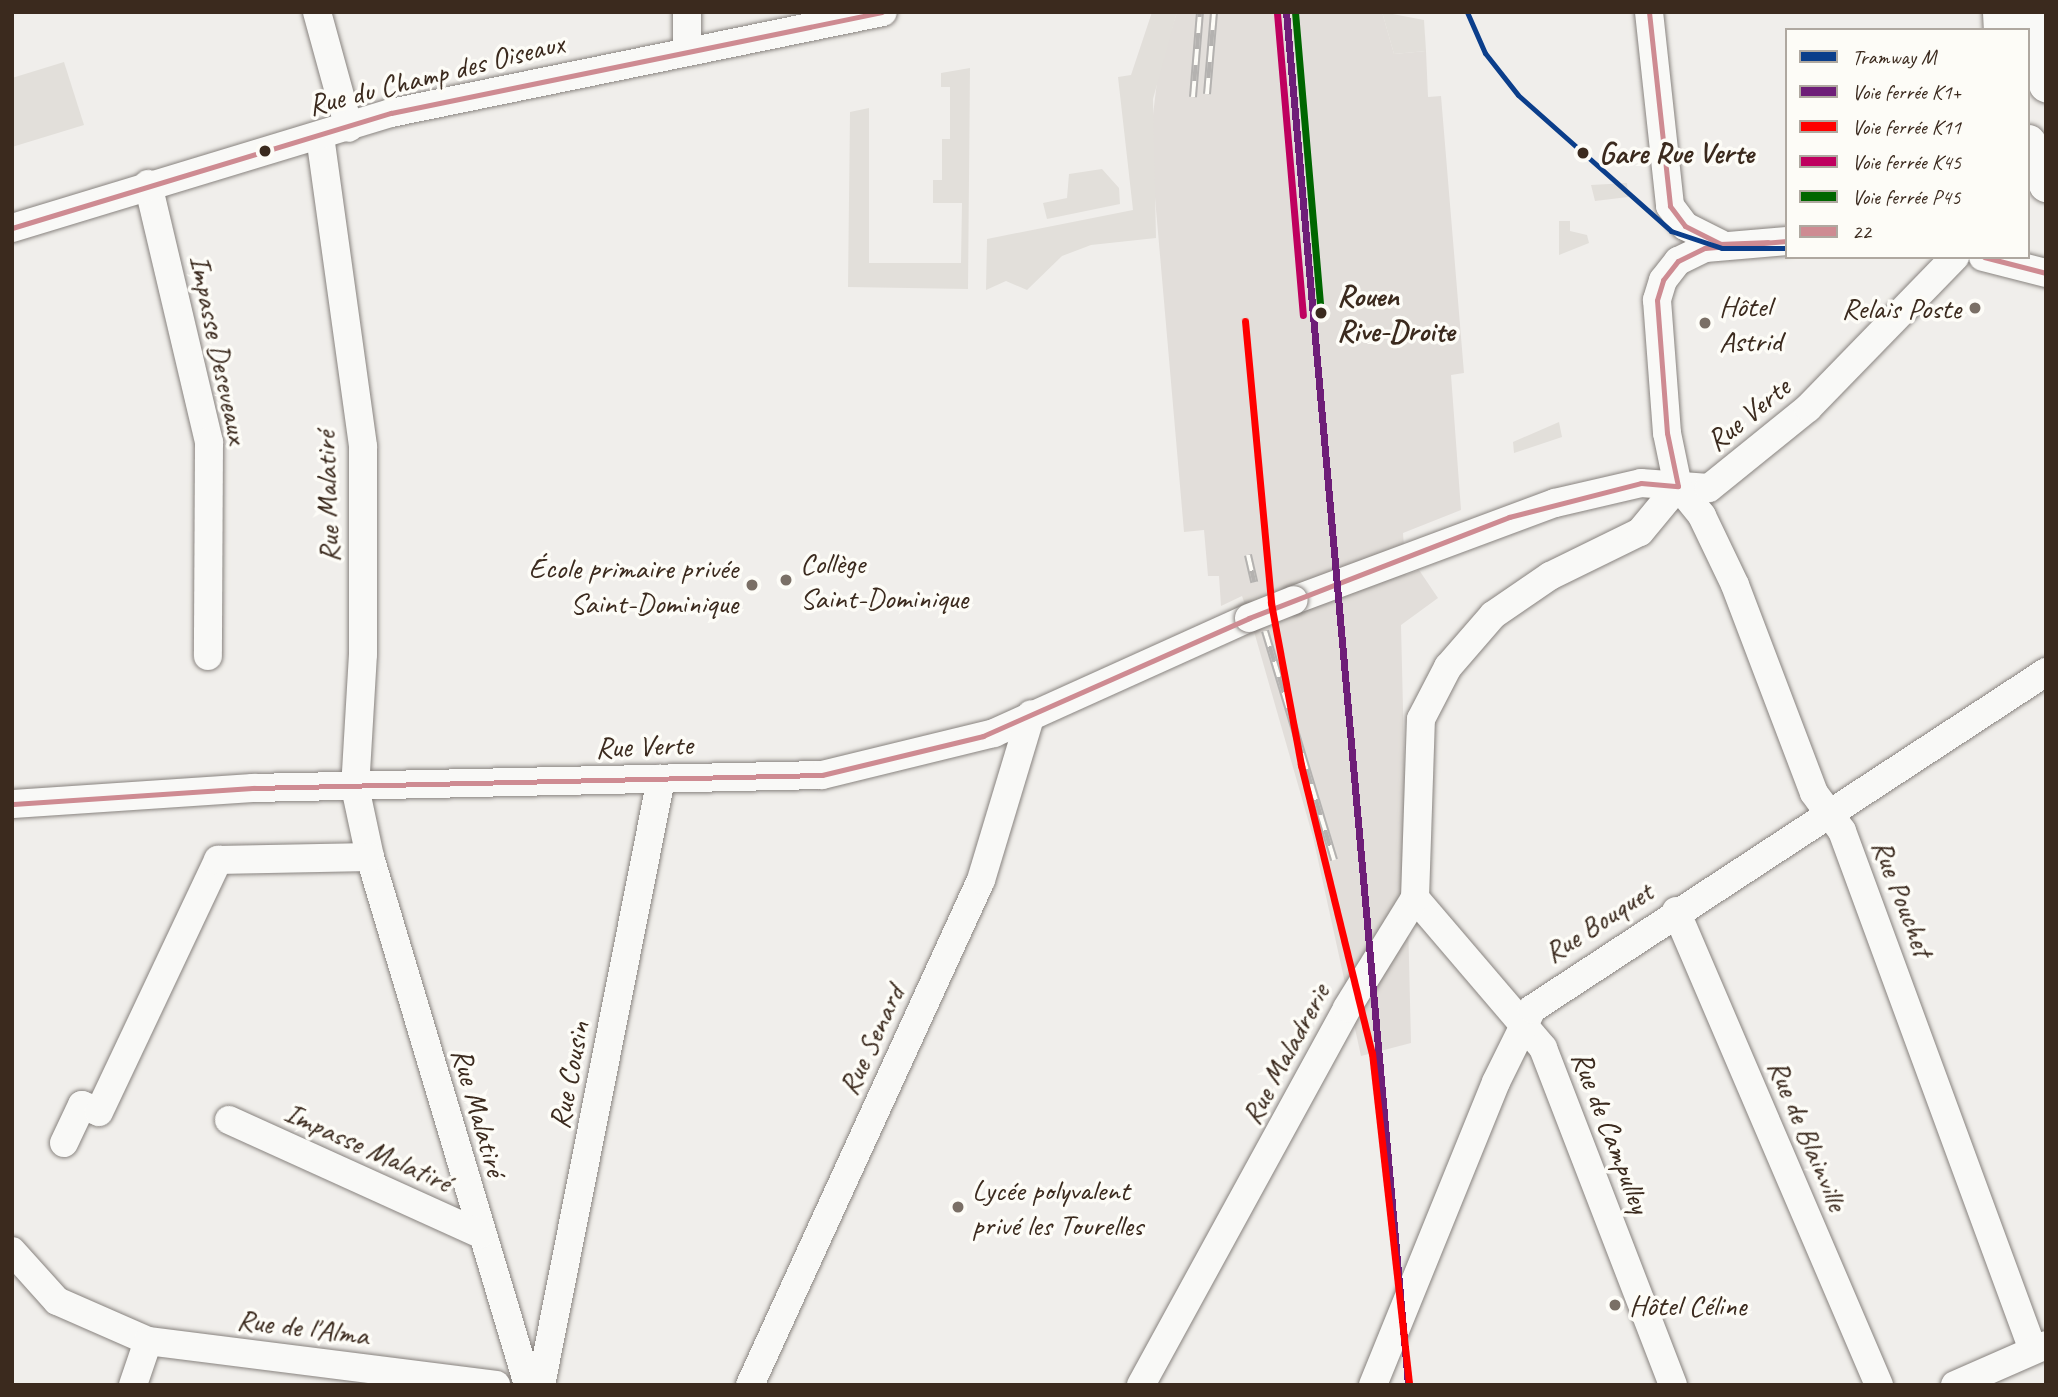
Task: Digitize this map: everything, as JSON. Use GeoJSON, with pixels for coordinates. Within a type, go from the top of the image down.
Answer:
{"type":"FeatureCollection","features":[{"type":"Feature","properties":{"kind":"main road"},"geometry":{"type":"LineString","coordinates":[[2031,12],[2046,84]]}},
{"type":"Feature","properties":{"kind":"main road"},"geometry":{"type":"LineString","coordinates":[[2030,147],[2046,184]]}},
{"type":"Feature","properties":{"kind":"street"},"geometry":{"type":"LineString","coordinates":[[317,12],[349,128]]}},
{"type":"Feature","properties":{"kind":"street"},"geometry":{"type":"LineString","coordinates":[[687,12],[687,52]]}},
{"type":"Feature","properties":{"kind":"street"},"geometry":{"type":"LineString","coordinates":[[1649,12],[1660,139],[1674,215],[1721,244]]}},
{"type":"Feature","properties":{"kind":"street","name":"Rue du Champ des Oiseaux"},"geometry":{"type":"LineString","coordinates":[[12,228],[148,184],[349,128],[391,113],[874,13]]}},
{"type":"Feature","properties":{"kind":"street","name":"Rue Malatiré"},"geometry":{"type":"LineString","coordinates":[[320,136],[363,447],[363,654],[355,787],[370,857],[480,1234],[528,1385]]}},
{"type":"Feature","properties":{"kind":"street","name":"Impasse Deseveaux"},"geometry":{"type":"LineString","coordinates":[[148,184],[209,442],[208,656]]}},
{"type":"Feature","properties":{"kind":"street"},"geometry":{"type":"LineString","coordinates":[[1678,486],[1667,433],[1657,300],[1678,261],[1721,244],[1785,241]]}},
{"type":"Feature","properties":{"kind":"street","name":"Rue Verte"},"geometry":{"type":"LineString","coordinates":[[12,804],[355,787],[822,775],[948,747],[1148,666],[1249,618],[1410,554],[1555,503],[1642,483],[1709,488],[1808,408],[1953,259]]}},
{"type":"Feature","properties":{"kind":"street"},"geometry":{"type":"LineString","coordinates":[[1991,259],[2046,273]]}},
{"type":"Feature","properties":{"kind":"street","name":"Rue Pouchet"},"geometry":{"type":"LineString","coordinates":[[1678,486],[1702,516],[1735,585],[1826,813],[1842,831],[2039,1347]]}},
{"type":"Feature","properties":{"kind":"street","name":"Rue Maladrerie"},"geometry":{"type":"LineString","coordinates":[[1142,1385],[1347,1008],[1412,900],[1421,719],[1448,667],[1493,615],[1550,576],[1640,533],[1678,486]]}},
{"type":"Feature","properties":{"kind":"street","name":"Rue Bouquet"},"geometry":{"type":"LineString","coordinates":[[1373,1385],[1520,1027],[1546,995],[2046,672]]}},
{"type":"Feature","properties":{"kind":"street","name":"Rue Senard"},"geometry":{"type":"LineString","coordinates":[[750,1385],[981,880],[1031,714]]}},
{"type":"Feature","properties":{"kind":"street","name":"Rue Cousin"},"geometry":{"type":"LineString","coordinates":[[541,1385],[661,779]]}},
{"type":"Feature","properties":{"kind":"street"},"geometry":{"type":"LineString","coordinates":[[64,1143],[82,1105],[99,1112],[218,860],[370,857]]}},
{"type":"Feature","properties":{"kind":"street","name":"Rue de Campulley"},"geometry":{"type":"LineString","coordinates":[[1412,900],[1549,1063],[1673,1385]]}},
{"type":"Feature","properties":{"kind":"street","name":"Rue de Blainville"},"geometry":{"type":"LineString","coordinates":[[1676,911],[1879,1385]]}},
{"type":"Feature","properties":{"kind":"street","name":"Impasse Malatiré"},"geometry":{"type":"LineString","coordinates":[[229,1120],[480,1234]]}},
{"type":"Feature","properties":{"kind":"street","name":"Rue de l'Alma"},"geometry":{"type":"LineString","coordinates":[[12,1251],[57,1301],[148,1341],[496,1385]]}},
{"type":"Feature","properties":{"kind":"street"},"geometry":{"type":"LineString","coordinates":[[133,1385],[148,1341]]}},
{"type":"Feature","properties":{"kind":"street"},"geometry":{"type":"LineString","coordinates":[[1964,1383],[2039,1347]]}},
{"type":"Feature","properties":{"kind":"shaded area"},"geometry":{"type":"Polygon","coordinates":[[[1152,12],[1177,12],[1153,99],[1156,238],[1091,245],[1062,256],[1027,290],[1006,281],[986,290],[987,239],[1133,210],[1118,77],[1131,75],[1152,12]]]}},
{"type":"Feature","properties":{"kind":"shaded area"},"geometry":{"type":"Polygon","coordinates":[[[1177,12],[1382,12],[1394,54],[1426,51],[1428,97],[1441,96],[1464,373],[1451,375],[1461,510],[1403,533],[1406,575],[1419,570],[1438,598],[1401,625],[1411,1043],[1361,1056],[1313,837],[1242,596],[1221,606],[1219,576],[1208,576],[1204,530],[1184,532],[1150,140],[1158,73],[1177,12]]]}},
{"type":"Feature","properties":{"kind":"shaded area"},"geometry":{"type":"Polygon","coordinates":[[[1382,12],[1424,20],[1426,51],[1394,54],[1382,12]]]}},
{"type":"Feature","properties":{"kind":"shaded area"},"geometry":{"type":"Polygon","coordinates":[[[64,62],[84,125],[12,147],[12,78],[64,62]]]}},
{"type":"Feature","properties":{"kind":"shaded area"},"geometry":{"type":"Polygon","coordinates":[[[970,68],[968,289],[848,287],[850,112],[869,108],[869,263],[961,263],[962,203],[933,203],[933,180],[942,180],[942,139],[950,139],[950,87],[941,87],[941,73],[970,68]]]}},
{"type":"Feature","properties":{"kind":"shaded area"},"geometry":{"type":"Polygon","coordinates":[[[1102,169],[1119,188],[1120,204],[1047,219],[1043,203],[1067,198],[1069,174],[1102,169]]]}},
{"type":"Feature","properties":{"kind":"shaded area"},"geometry":{"type":"Polygon","coordinates":[[[1627,183],[1628,197],[1595,201],[1591,185],[1627,183]]]}},
{"type":"Feature","properties":{"kind":"shaded area"},"geometry":{"type":"Polygon","coordinates":[[[1559,221],[1570,221],[1570,231],[1587,235],[1589,243],[1559,255],[1559,221]]]}},
{"type":"Feature","properties":{"kind":"shaded area"},"geometry":{"type":"Polygon","coordinates":[[[1559,422],[1562,437],[1514,453],[1513,442],[1559,422]]]}},
{"type":"Feature","properties":{"kind":"railway"},"geometry":{"type":"LineString","coordinates":[[1193,97],[1200,12]]}},
{"type":"Feature","properties":{"kind":"railway"},"geometry":{"type":"LineString","coordinates":[[1207,94],[1214,12]]}},
{"type":"Feature","properties":{"kind":"railway"},"geometry":{"type":"LineString","coordinates":[[1248,555],[1254,582]]}},
{"type":"Feature","properties":{"kind":"railway"},"geometry":{"type":"LineString","coordinates":[[1265,631],[1334,860]]}},
{"type":"Feature","properties":{"kind":"tram line","name":"M"},"geometry":{"type":"LineString","coordinates":[[1467,12],[1485,53],[1518,95],[1671,231],[1722,248],[1785,248]]}},
{"type":"Feature","properties":{"kind":"rail line","name":"K1+"},"geometry":{"type":"LineString","coordinates":[[1286,12],[1408,1385]]}},
{"type":"Feature","properties":{"kind":"rail line","name":"P45"},"geometry":{"type":"LineString","coordinates":[[1295,12],[1321,313]]}},
{"type":"Feature","properties":{"kind":"rail line","name":"K45"},"geometry":{"type":"LineString","coordinates":[[1277,13],[1303,315]]}},
{"type":"Feature","properties":{"kind":"rail line","name":"K11"},"geometry":{"type":"LineString","coordinates":[[1245,321],[1271,603],[1301,765],[1372,1053],[1409,1385]]}},
{"type":"Feature","properties":{"kind":"transit line","name":"22"},"geometry":{"type":"LineString","coordinates":[[12,228],[391,113],[882,12]]}},
{"type":"Feature","properties":{"kind":"transit line","name":"22"},"geometry":{"type":"LineString","coordinates":[[1649,12],[1670,206],[1685,226],[1721,244],[1768,242]]}},
{"type":"Feature","properties":{"kind":"transit line","name":"22"},"geometry":{"type":"LineString","coordinates":[[12,804],[253,788],[822,775],[983,736],[1249,618],[1509,517],[1641,483],[1678,486],[1667,433],[1657,300],[1663,280],[1678,261],[1705,248],[1785,241]]}},
{"type":"Feature","properties":{"kind":"transit line","name":"22"},"geometry":{"type":"LineString","coordinates":[[1992,259],[2046,273]]}},
{"type":"Feature","properties":{"kind":"place","name":"Gare Rue Verte"},"geometry":{"type":"Point","coordinates":[1583,153]}},
{"type":"Feature","properties":{"kind":"place","name":"Relais Poste"},"geometry":{"type":"Point","coordinates":[1975,308]}},
{"type":"Feature","properties":{"kind":"place","name":"Rouen Rive-Droite"},"geometry":{"type":"Point","coordinates":[1321,313]}},
{"type":"Feature","properties":{"kind":"place","name":"Hôtel Astrid"},"geometry":{"type":"Point","coordinates":[1705,323]}},
{"type":"Feature","properties":{"kind":"place","name":"Collège Saint-Dominique"},"geometry":{"type":"Point","coordinates":[786,580]}},
{"type":"Feature","properties":{"kind":"place","name":"École primaire privée Saint-Dominique"},"geometry":{"type":"Point","coordinates":[752,585]}},
{"type":"Feature","properties":{"kind":"place","name":"Lycée polyvalent privé les Tourelles"},"geometry":{"type":"Point","coordinates":[958,1207]}},
{"type":"Feature","properties":{"kind":"place","name":"Hôtel Céline"},"geometry":{"type":"Point","coordinates":[1615,1305]}}]}
